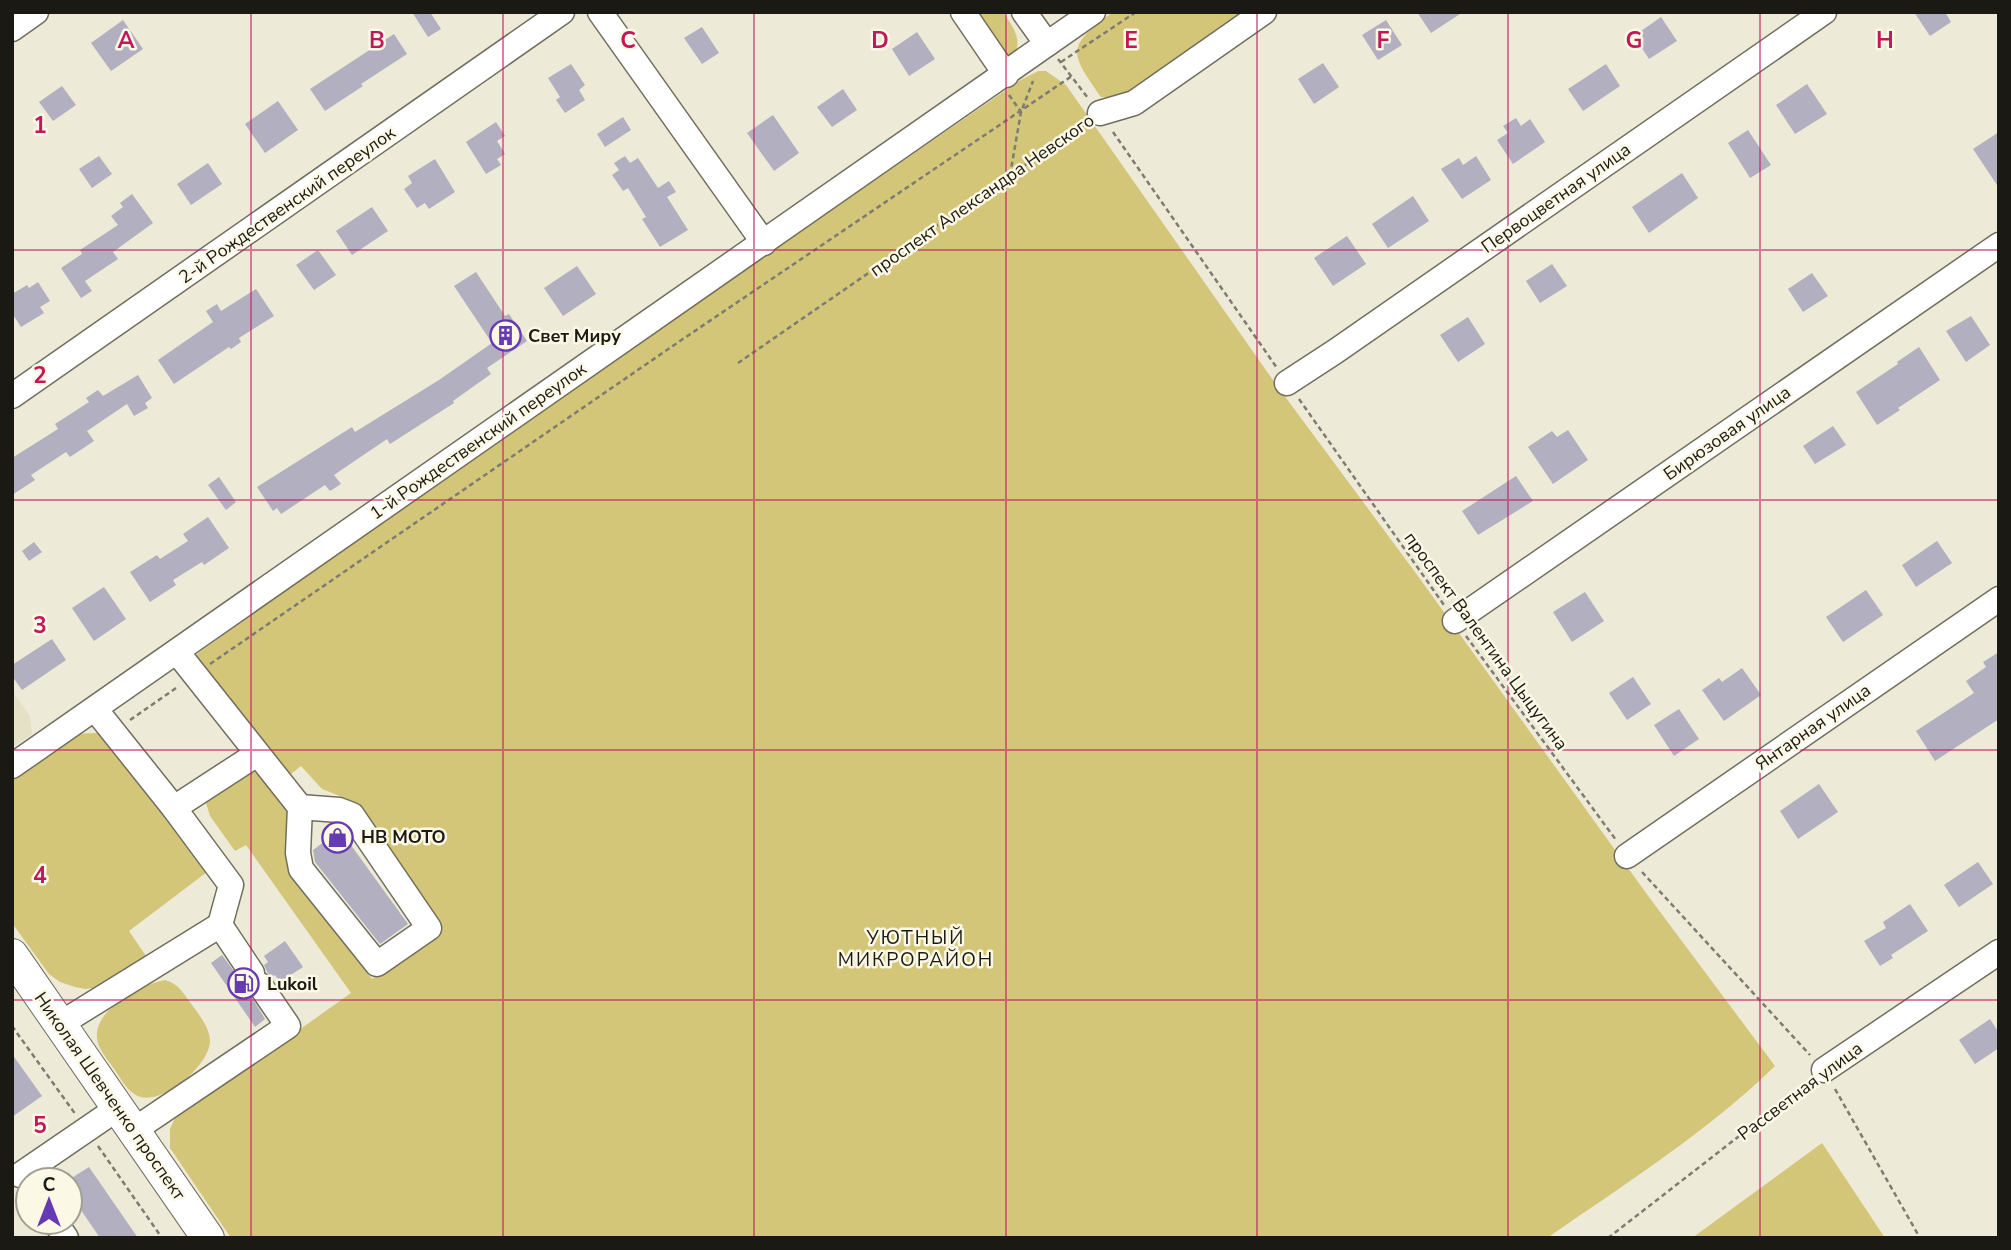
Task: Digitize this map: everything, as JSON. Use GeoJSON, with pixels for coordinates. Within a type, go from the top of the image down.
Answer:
{"type":"FeatureCollection","features":[{"type":"Feature","properties":{"kind":"main road","name":"Николая Шевченко проспект"},"geometry":{"type":"LineString","coordinates":[[12,955],[208,1238]]}},
{"type":"Feature","properties":{"kind":"street"},"geometry":{"type":"LineString","coordinates":[[12,29],[36,12]]}},
{"type":"Feature","properties":{"kind":"street","name":"2-й Рождественский переулок"},"geometry":{"type":"LineString","coordinates":[[12,396],[562,12]]}},
{"type":"Feature","properties":{"kind":"street"},"geometry":{"type":"LineString","coordinates":[[600,12],[764,243]]}},
{"type":"Feature","properties":{"kind":"street"},"geometry":{"type":"LineString","coordinates":[[963,12],[1006,75]]}},
{"type":"Feature","properties":{"kind":"street"},"geometry":{"type":"LineString","coordinates":[[1024,12],[1054,53]]}},
{"type":"Feature","properties":{"kind":"street","name":"1-й Рождественский переулок"},"geometry":{"type":"LineString","coordinates":[[12,766],[1006,75],[1054,53],[1093,12]]}},
{"type":"Feature","properties":{"kind":"street","name":"проспект Александра Невского"},"geometry":{"type":"LineString","coordinates":[[1100,113],[1133,103],[1264,12]]}},
{"type":"Feature","properties":{"kind":"street","name":"Первоцветная улица"},"geometry":{"type":"LineString","coordinates":[[1287,383],[1824,12]]}},
{"type":"Feature","properties":{"kind":"street","name":"Бирюзовая улица"},"geometry":{"type":"LineString","coordinates":[[1455,621],[1999,245]]}},
{"type":"Feature","properties":{"kind":"street","name":"Янтарная улица"},"geometry":{"type":"LineString","coordinates":[[1627,856],[1999,599]]}},
{"type":"Feature","properties":{"kind":"street"},"geometry":{"type":"LineString","coordinates":[[177,652],[300,807],[298,853],[301,869],[377,964],[429,928],[352,815],[339,810],[300,807]]}},
{"type":"Feature","properties":{"kind":"street"},"geometry":{"type":"LineString","coordinates":[[60,1024],[220,925],[231,885],[95,709]]}},
{"type":"Feature","properties":{"kind":"street"},"geometry":{"type":"LineString","coordinates":[[174,808],[257,754]]}},
{"type":"Feature","properties":{"kind":"street"},"geometry":{"type":"LineString","coordinates":[[37,1166],[126,1119],[288,1026],[220,925]]}},
{"type":"Feature","properties":{"kind":"street","name":"Рассветная улица"},"geometry":{"type":"LineString","coordinates":[[1824,1070],[1999,952]]}},
{"type":"Feature","properties":{"kind":"path"},"geometry":{"type":"LineString","coordinates":[[1054,53],[1136,12]]}},
{"type":"Feature","properties":{"kind":"path","name":"проспект Валентина Цыцугина"},"geometry":{"type":"LineString","coordinates":[[1054,53],[1100,113],[1455,621],[1627,856],[1824,1070],[1920,1238]]}},
{"type":"Feature","properties":{"kind":"path"},"geometry":{"type":"LineString","coordinates":[[113,733],[680,341],[1072,76]]}},
{"type":"Feature","properties":{"kind":"path"},"geometry":{"type":"LineString","coordinates":[[1010,176],[1021,112],[1034,78]]}},
{"type":"Feature","properties":{"kind":"path","name":"проспект Александра Невского"},"geometry":{"type":"LineString","coordinates":[[738,363],[1100,113]]}},
{"type":"Feature","properties":{"kind":"path","name":"Рассветная улица"},"geometry":{"type":"LineString","coordinates":[[1608,1238],[1824,1070]]}},
{"type":"Feature","properties":{"kind":"shaded area"},"geometry":{"type":"Polygon","coordinates":[[[971,12],[1003,12],[1017,39],[1014,56],[1004,56],[971,12]]]}},
{"type":"Feature","properties":{"kind":"shaded area"},"geometry":{"type":"Polygon","coordinates":[[[1113,12],[1253,12],[1124,97],[1101,97],[1083,70],[1077,51],[1087,34],[1113,12]]]}},
{"type":"Feature","properties":{"kind":"shaded area"},"geometry":{"type":"Polygon","coordinates":[[[1038,71],[1046,71],[1066,85],[1275,383],[1775,1066],[1694,1135],[1547,1238],[231,1238],[170,1148],[170,1129],[175,1118],[181,1110],[233,1077],[351,993],[246,845],[235,851],[210,816],[206,803],[212,794],[251,770],[271,788],[283,804],[290,821],[291,831],[286,853],[292,873],[372,979],[441,927],[345,798],[322,789],[301,766],[287,777],[198,665],[197,654],[350,542],[1019,81],[1038,71]]]}},
{"type":"Feature","properties":{"kind":"shaded area"},"geometry":{"type":"Polygon","coordinates":[[[12,691],[30,716],[32,734],[12,747],[12,691]]]}},
{"type":"Feature","properties":{"kind":"shaded area"},"geometry":{"type":"Polygon","coordinates":[[[74,734],[106,734],[211,869],[129,931],[146,956],[99,987],[86,989],[60,982],[49,974],[12,923],[12,776],[74,734]]]}},
{"type":"Feature","properties":{"kind":"shaded area"},"geometry":{"type":"Polygon","coordinates":[[[165,980],[177,986],[186,997],[204,1022],[210,1042],[201,1062],[181,1083],[169,1091],[146,1098],[136,1095],[122,1082],[101,1049],[97,1038],[98,1027],[103,1017],[121,1000],[155,982],[165,980]]]}},
{"type":"Feature","properties":{"kind":"shaded area"},"geometry":{"type":"Polygon","coordinates":[[[1822,1143],[1885,1238],[1692,1238],[1822,1143]]]}},
{"type":"Feature","properties":{"kind":"building"},"geometry":{"type":"Polygon","coordinates":[[[412,12],[430,12],[441,29],[428,37],[412,12]]]}},
{"type":"Feature","properties":{"kind":"building"},"geometry":{"type":"Polygon","coordinates":[[[1417,12],[1463,12],[1431,33],[1417,12]]]}},
{"type":"Feature","properties":{"kind":"building"},"geometry":{"type":"Polygon","coordinates":[[[1914,12],[1945,12],[1951,22],[1930,36],[1914,12]]]}},
{"type":"Feature","properties":{"kind":"building"},"geometry":{"type":"Polygon","coordinates":[[[1661,17],[1677,41],[1649,59],[1634,36],[1661,17]]]}},
{"type":"Feature","properties":{"kind":"building"},"geometry":{"type":"Polygon","coordinates":[[[123,20],[143,49],[111,71],[91,43],[123,20]]]}},
{"type":"Feature","properties":{"kind":"building"},"geometry":{"type":"Polygon","coordinates":[[[1386,20],[1402,45],[1378,60],[1362,35],[1386,20]]]}},
{"type":"Feature","properties":{"kind":"building"},"geometry":{"type":"Polygon","coordinates":[[[702,27],[719,53],[702,64],[684,38],[702,27]]]}},
{"type":"Feature","properties":{"kind":"building"},"geometry":{"type":"Polygon","coordinates":[[[917,32],[935,59],[909,76],[892,49],[917,32]]]}},
{"type":"Feature","properties":{"kind":"building"},"geometry":{"type":"Polygon","coordinates":[[[394,34],[407,54],[325,111],[310,89],[394,34]]]}},
{"type":"Feature","properties":{"kind":"building"},"geometry":{"type":"Polygon","coordinates":[[[1323,63],[1339,87],[1314,104],[1298,79],[1323,63]]]}},
{"type":"Feature","properties":{"kind":"building"},"geometry":{"type":"Polygon","coordinates":[[[571,64],[585,85],[579,90],[585,100],[565,113],[556,100],[560,97],[548,78],[571,64]]]}},
{"type":"Feature","properties":{"kind":"building"},"geometry":{"type":"Polygon","coordinates":[[[1606,64],[1620,86],[1583,111],[1568,89],[1606,64]]]}},
{"type":"Feature","properties":{"kind":"building"},"geometry":{"type":"Polygon","coordinates":[[[1807,84],[1827,114],[1795,134],[1776,105],[1807,84]]]}},
{"type":"Feature","properties":{"kind":"building"},"geometry":{"type":"Polygon","coordinates":[[[62,86],[76,105],[53,121],[39,102],[62,86]]]}},
{"type":"Feature","properties":{"kind":"building"},"geometry":{"type":"Polygon","coordinates":[[[843,89],[857,110],[832,127],[817,107],[843,89]]]}},
{"type":"Feature","properties":{"kind":"building"},"geometry":{"type":"Polygon","coordinates":[[[278,101],[298,130],[265,153],[245,124],[278,101]]]}},
{"type":"Feature","properties":{"kind":"building"},"geometry":{"type":"Polygon","coordinates":[[[773,115],[799,153],[774,171],[747,133],[773,115]]]}},
{"type":"Feature","properties":{"kind":"building"},"geometry":{"type":"Polygon","coordinates":[[[623,117],[631,130],[605,147],[597,134],[623,117]]]}},
{"type":"Feature","properties":{"kind":"building"},"geometry":{"type":"Polygon","coordinates":[[[1516,118],[1521,126],[1530,119],[1545,142],[1513,164],[1497,140],[1508,133],[1503,126],[1516,118]]]}},
{"type":"Feature","properties":{"kind":"building"},"geometry":{"type":"Polygon","coordinates":[[[496,122],[505,136],[497,141],[505,154],[497,159],[501,165],[486,174],[466,142],[496,122]]]}},
{"type":"Feature","properties":{"kind":"building"},"geometry":{"type":"Polygon","coordinates":[[[1748,130],[1771,165],[1750,178],[1728,143],[1748,130]]]}},
{"type":"Feature","properties":{"kind":"building"},"geometry":{"type":"Polygon","coordinates":[[[1999,132],[1999,188],[1973,149],[1999,132]]]}},
{"type":"Feature","properties":{"kind":"building"},"geometry":{"type":"Polygon","coordinates":[[[99,156],[112,174],[92,188],[79,169],[99,156]]]}},
{"type":"Feature","properties":{"kind":"building"},"geometry":{"type":"Polygon","coordinates":[[[625,156],[630,163],[638,158],[658,188],[669,181],[676,192],[667,197],[688,230],[660,247],[642,219],[646,217],[628,188],[623,191],[612,175],[619,170],[614,163],[625,156]]]}},
{"type":"Feature","properties":{"kind":"building"},"geometry":{"type":"Polygon","coordinates":[[[1476,156],[1491,180],[1462,199],[1441,169],[1459,158],[1463,165],[1476,156]]]}},
{"type":"Feature","properties":{"kind":"building"},"geometry":{"type":"Polygon","coordinates":[[[435,159],[455,192],[429,209],[425,203],[417,208],[404,189],[412,183],[408,176],[435,159]]]}},
{"type":"Feature","properties":{"kind":"building"},"geometry":{"type":"Polygon","coordinates":[[[208,163],[222,184],[191,205],[177,184],[208,163]]]}},
{"type":"Feature","properties":{"kind":"building"},"geometry":{"type":"Polygon","coordinates":[[[1682,173],[1698,198],[1649,233],[1632,207],[1682,173]]]}},
{"type":"Feature","properties":{"kind":"building"},"geometry":{"type":"Polygon","coordinates":[[[132,194],[153,223],[113,252],[118,259],[85,281],[92,291],[81,298],[61,268],[82,254],[80,250],[118,225],[111,216],[123,207],[120,203],[132,194]]]}},
{"type":"Feature","properties":{"kind":"building"},"geometry":{"type":"Polygon","coordinates":[[[1413,196],[1429,221],[1388,248],[1372,224],[1413,196]]]}},
{"type":"Feature","properties":{"kind":"building"},"geometry":{"type":"Polygon","coordinates":[[[372,207],[388,231],[352,255],[336,231],[372,207]]]}},
{"type":"Feature","properties":{"kind":"building"},"geometry":{"type":"Polygon","coordinates":[[[1347,236],[1366,264],[1333,286],[1314,258],[1347,236]]]}},
{"type":"Feature","properties":{"kind":"building"},"geometry":{"type":"Polygon","coordinates":[[[318,250],[336,275],[314,290],[296,265],[318,250]]]}},
{"type":"Feature","properties":{"kind":"building"},"geometry":{"type":"Polygon","coordinates":[[[1552,264],[1567,286],[1540,303],[1526,281],[1552,264]]]}},
{"type":"Feature","properties":{"kind":"building"},"geometry":{"type":"Polygon","coordinates":[[[577,266],[596,294],[563,316],[544,288],[577,266]]]}},
{"type":"Feature","properties":{"kind":"building"},"geometry":{"type":"Polygon","coordinates":[[[476,272],[505,316],[509,314],[527,341],[487,368],[491,374],[453,401],[454,403],[390,444],[387,439],[334,475],[341,484],[330,491],[325,485],[281,514],[277,508],[273,511],[257,487],[352,427],[355,432],[439,380],[492,343],[454,286],[476,272]]]}},
{"type":"Feature","properties":{"kind":"building"},"geometry":{"type":"Polygon","coordinates":[[[1812,273],[1828,296],[1803,312],[1788,289],[1812,273]]]}},
{"type":"Feature","properties":{"kind":"building"},"geometry":{"type":"Polygon","coordinates":[[[38,282],[50,301],[40,307],[44,313],[21,327],[12,313],[12,294],[38,282]]]}},
{"type":"Feature","properties":{"kind":"building"},"geometry":{"type":"Polygon","coordinates":[[[256,289],[274,316],[239,338],[241,342],[231,349],[229,347],[174,384],[158,360],[213,322],[206,311],[217,304],[221,311],[256,289]]]}},
{"type":"Feature","properties":{"kind":"building"},"geometry":{"type":"Polygon","coordinates":[[[1971,316],[1990,345],[1966,362],[1946,331],[1971,316]]]}},
{"type":"Feature","properties":{"kind":"building"},"geometry":{"type":"Polygon","coordinates":[[[1468,317],[1485,344],[1458,362],[1440,335],[1468,317]]]}},
{"type":"Feature","properties":{"kind":"building"},"geometry":{"type":"Polygon","coordinates":[[[1919,347],[1940,380],[1877,425],[1856,392],[1919,347]]]}},
{"type":"Feature","properties":{"kind":"building"},"geometry":{"type":"Polygon","coordinates":[[[138,375],[152,398],[145,403],[148,408],[134,416],[127,404],[87,431],[94,441],[70,457],[66,452],[31,475],[35,480],[12,495],[12,458],[58,429],[55,424],[89,402],[86,398],[98,390],[103,396],[138,375]]]}},
{"type":"Feature","properties":{"kind":"building"},"geometry":{"type":"Polygon","coordinates":[[[1833,426],[1846,445],[1815,464],[1803,446],[1833,426]]]}},
{"type":"Feature","properties":{"kind":"building"},"geometry":{"type":"Polygon","coordinates":[[[1568,430],[1588,460],[1553,484],[1528,447],[1552,431],[1557,437],[1568,430]]]}},
{"type":"Feature","properties":{"kind":"building"},"geometry":{"type":"Polygon","coordinates":[[[1516,476],[1533,501],[1478,535],[1462,511],[1516,476]]]}},
{"type":"Feature","properties":{"kind":"building"},"geometry":{"type":"Polygon","coordinates":[[[219,477],[236,502],[226,510],[208,485],[219,477]]]}},
{"type":"Feature","properties":{"kind":"building"},"geometry":{"type":"Polygon","coordinates":[[[208,517],[229,548],[204,565],[202,562],[173,580],[176,585],[150,602],[130,572],[157,555],[160,559],[188,541],[183,534],[208,517]]]}},
{"type":"Feature","properties":{"kind":"building"},"geometry":{"type":"Polygon","coordinates":[[[1937,541],[1952,563],[1916,587],[1902,565],[1937,541]]]}},
{"type":"Feature","properties":{"kind":"building"},"geometry":{"type":"Polygon","coordinates":[[[34,542],[42,552],[29,561],[22,551],[34,542]]]}},
{"type":"Feature","properties":{"kind":"building"},"geometry":{"type":"Polygon","coordinates":[[[104,587],[126,619],[94,641],[72,608],[104,587]]]}},
{"type":"Feature","properties":{"kind":"building"},"geometry":{"type":"Polygon","coordinates":[[[1866,590],[1883,615],[1843,642],[1826,617],[1866,590]]]}},
{"type":"Feature","properties":{"kind":"building"},"geometry":{"type":"Polygon","coordinates":[[[1585,592],[1604,621],[1572,642],[1553,612],[1585,592]]]}},
{"type":"Feature","properties":{"kind":"building"},"geometry":{"type":"Polygon","coordinates":[[[52,639],[66,660],[22,690],[12,676],[12,665],[52,639]]]}},
{"type":"Feature","properties":{"kind":"building"},"geometry":{"type":"Polygon","coordinates":[[[1999,652],[1999,719],[1935,761],[1916,731],[1974,693],[1966,681],[1986,667],[1983,662],[1999,652]]]}},
{"type":"Feature","properties":{"kind":"building"},"geometry":{"type":"Polygon","coordinates":[[[1742,668],[1761,695],[1724,721],[1702,690],[1719,678],[1722,682],[1742,668]]]}},
{"type":"Feature","properties":{"kind":"building"},"geometry":{"type":"Polygon","coordinates":[[[1633,677],[1651,704],[1627,720],[1609,693],[1633,677]]]}},
{"type":"Feature","properties":{"kind":"building"},"geometry":{"type":"Polygon","coordinates":[[[1679,709],[1699,739],[1674,756],[1654,725],[1679,709]]]}},
{"type":"Feature","properties":{"kind":"building"},"geometry":{"type":"Polygon","coordinates":[[[1819,784],[1838,812],[1798,839],[1780,811],[1819,784]]]}},
{"type":"Feature","properties":{"kind":"building"},"geometry":{"type":"Polygon","coordinates":[[[340,830],[408,924],[380,944],[315,862],[313,850],[340,830]]]}},
{"type":"Feature","properties":{"kind":"building"},"geometry":{"type":"Polygon","coordinates":[[[1978,862],[1993,884],[1959,907],[1944,885],[1978,862]]]}},
{"type":"Feature","properties":{"kind":"building"},"geometry":{"type":"Polygon","coordinates":[[[1910,904],[1928,931],[1891,955],[1893,958],[1880,966],[1864,941],[1886,928],[1883,922],[1910,904]]]}},
{"type":"Feature","properties":{"kind":"building"},"geometry":{"type":"Polygon","coordinates":[[[285,941],[303,967],[280,982],[275,975],[272,977],[267,972],[264,965],[268,962],[264,956],[285,941]]]}},
{"type":"Feature","properties":{"kind":"building"},"geometry":{"type":"Polygon","coordinates":[[[222,955],[265,1019],[255,1027],[211,963],[222,955]]]}},
{"type":"Feature","properties":{"kind":"building"},"geometry":{"type":"Polygon","coordinates":[[[1990,1019],[1999,1033],[1999,1048],[1975,1064],[1959,1040],[1990,1019]]]}},
{"type":"Feature","properties":{"kind":"building"},"geometry":{"type":"Polygon","coordinates":[[[12,1054],[42,1096],[12,1117],[12,1054]]]}},
{"type":"Feature","properties":{"kind":"building"},"geometry":{"type":"Polygon","coordinates":[[[89,1167],[138,1238],[100,1238],[84,1215],[84,1170],[89,1167]]]}},
{"type":"Feature","properties":{"kind":"place","name":"Свет Миру"},"geometry":{"type":"Point","coordinates":[505,336]}},
{"type":"Feature","properties":{"kind":"place","name":"HB MOTO"},"geometry":{"type":"Point","coordinates":[338,837]}},
{"type":"Feature","properties":{"kind":"place","name":"Lukoil"},"geometry":{"type":"Point","coordinates":[244,984]}},
{"type":"Feature","properties":{"kind":"district","name":"УЮТНЫЙ МИКРОРАЙОН"},"geometry":{"type":"Point","coordinates":[916,949]}}]}
